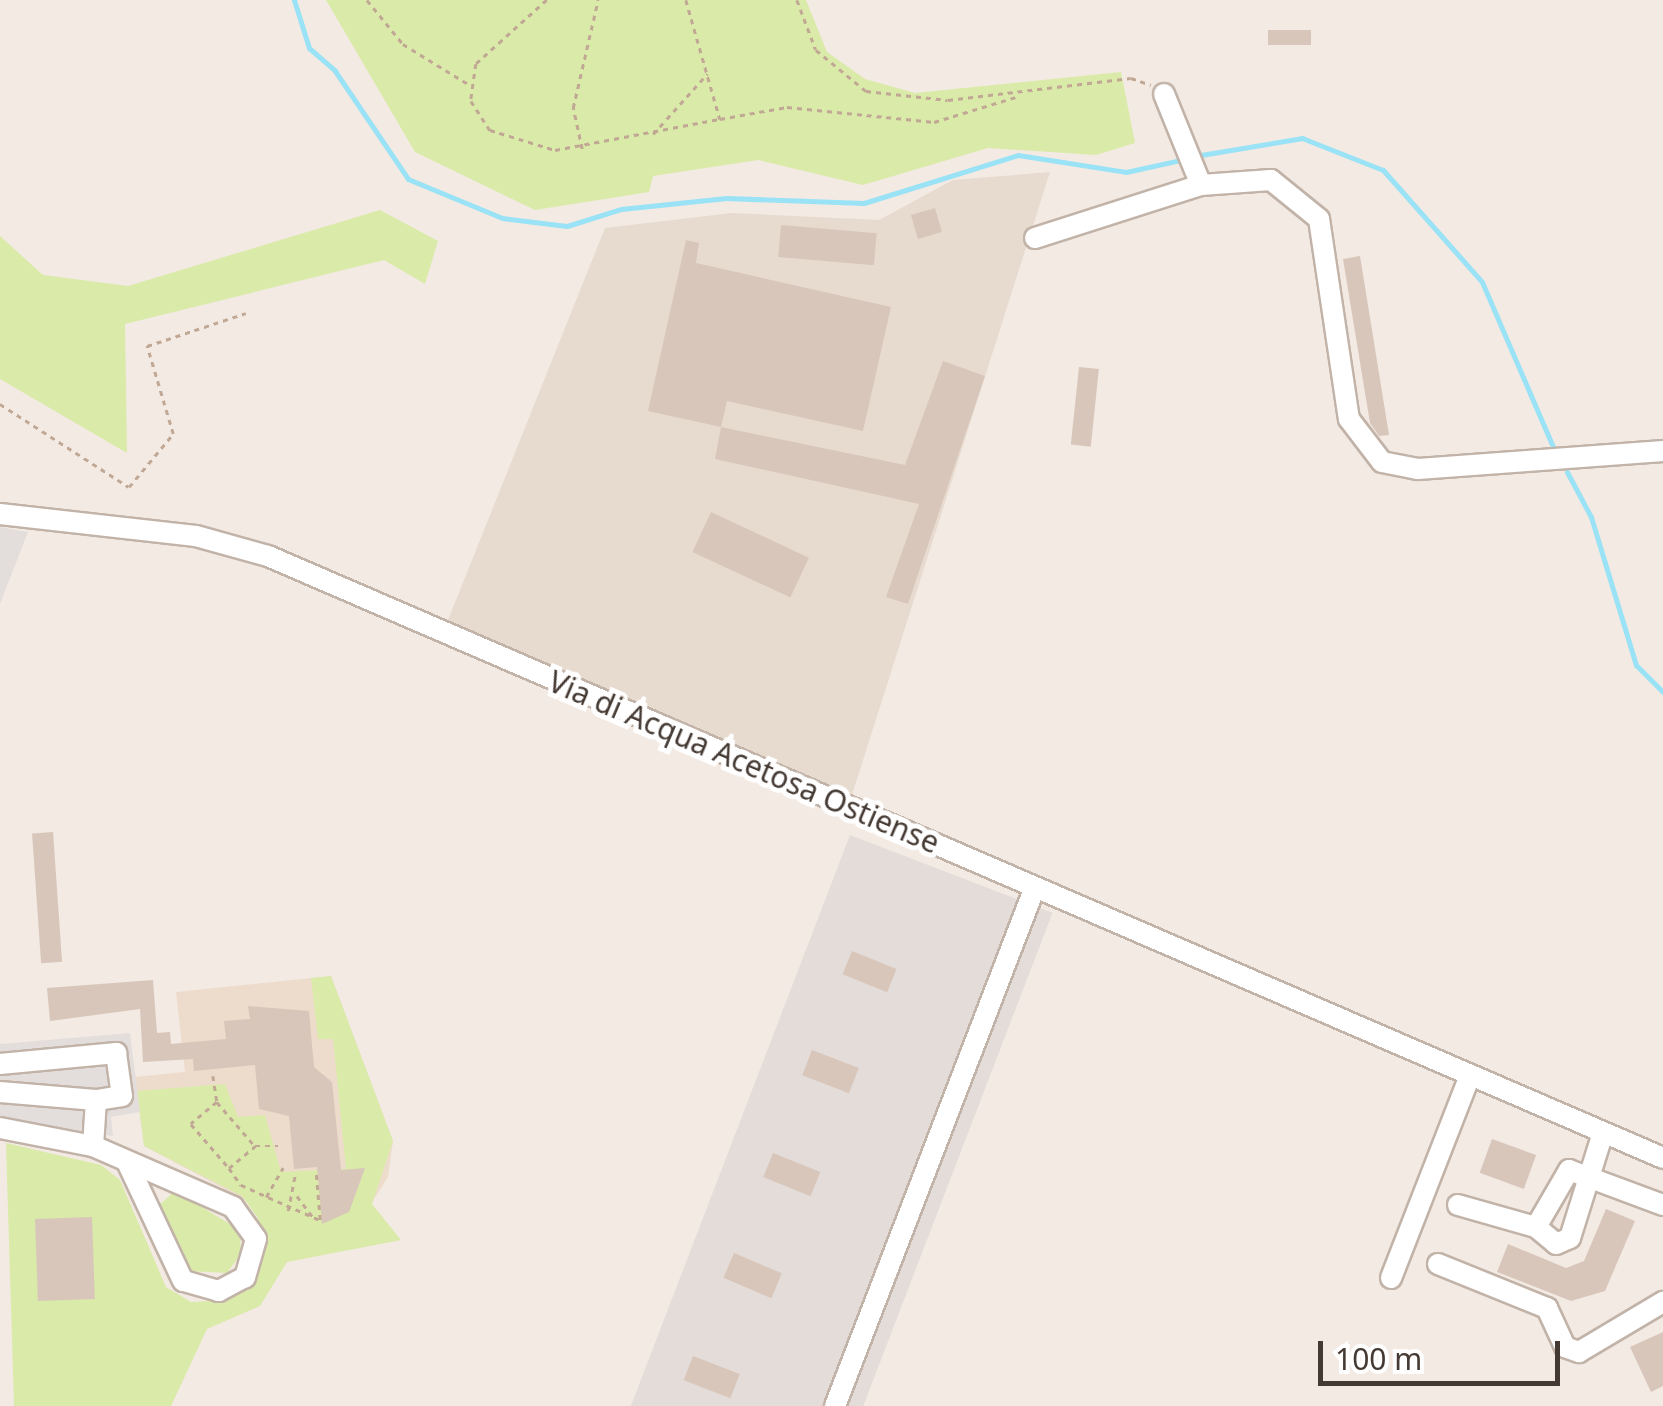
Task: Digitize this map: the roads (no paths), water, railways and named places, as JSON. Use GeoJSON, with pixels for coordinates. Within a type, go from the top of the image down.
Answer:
{"type":"FeatureCollection","features":[{"type":"Feature","properties":{"kind":"street"},"geometry":{"type":"LineString","coordinates":[[1164,94],[1198,175]]}},
{"type":"Feature","properties":{"kind":"street"},"geometry":{"type":"LineString","coordinates":[[1034,238],[1198,175],[1271,180],[1313,209],[1326,244],[1348,419],[1382,462],[1418,468],[1663,451]]}},
{"type":"Feature","properties":{"kind":"street","name":"Via di Acqua Acetosa Ostiense"},"geometry":{"type":"LineString","coordinates":[[0,514],[196,536],[268,556],[1663,1158]]}},
{"type":"Feature","properties":{"kind":"street"},"geometry":{"type":"LineString","coordinates":[[835,1406],[1034,888]]}},
{"type":"Feature","properties":{"kind":"street"},"geometry":{"type":"LineString","coordinates":[[0,1064],[116,1053],[122,1096],[96,1100],[0,1092]]}},
{"type":"Feature","properties":{"kind":"street"},"geometry":{"type":"LineString","coordinates":[[1391,1278],[1470,1076]]}},
{"type":"Feature","properties":{"kind":"street"},"geometry":{"type":"LineString","coordinates":[[93,1146],[96,1100]]}},
{"type":"Feature","properties":{"kind":"street"},"geometry":{"type":"LineString","coordinates":[[0,1128],[93,1146],[242,1213],[256,1239],[245,1277],[219,1291],[182,1282],[127,1162]]}},
{"type":"Feature","properties":{"kind":"street"},"geometry":{"type":"LineString","coordinates":[[1458,1206],[1539,1222],[1568,1221],[1602,1133]]}},
{"type":"Feature","properties":{"kind":"street"},"geometry":{"type":"LineString","coordinates":[[1539,1222],[1558,1175],[1586,1174],[1663,1205]]}},
{"type":"Feature","properties":{"kind":"street"},"geometry":{"type":"LineString","coordinates":[[1438,1264],[1547,1308],[1565,1347],[1579,1352],[1663,1301],[1663,1282]]}},
{"type":"Feature","properties":{"kind":"waterway"},"geometry":{"type":"LineString","coordinates":[[294,0],[309,48],[335,71],[408,179],[502,218],[567,226],[621,209],[726,198],[864,203],[1018,155],[1126,172],[1185,159]]}},
{"type":"Feature","properties":{"kind":"waterway"},"geometry":{"type":"LineString","coordinates":[[1195,156],[1302,138],[1383,170],[1482,282],[1553,447]]}},
{"type":"Feature","properties":{"kind":"waterway"},"geometry":{"type":"LineString","coordinates":[[1567,472],[1591,517],[1636,665],[1663,692]]}}]}
